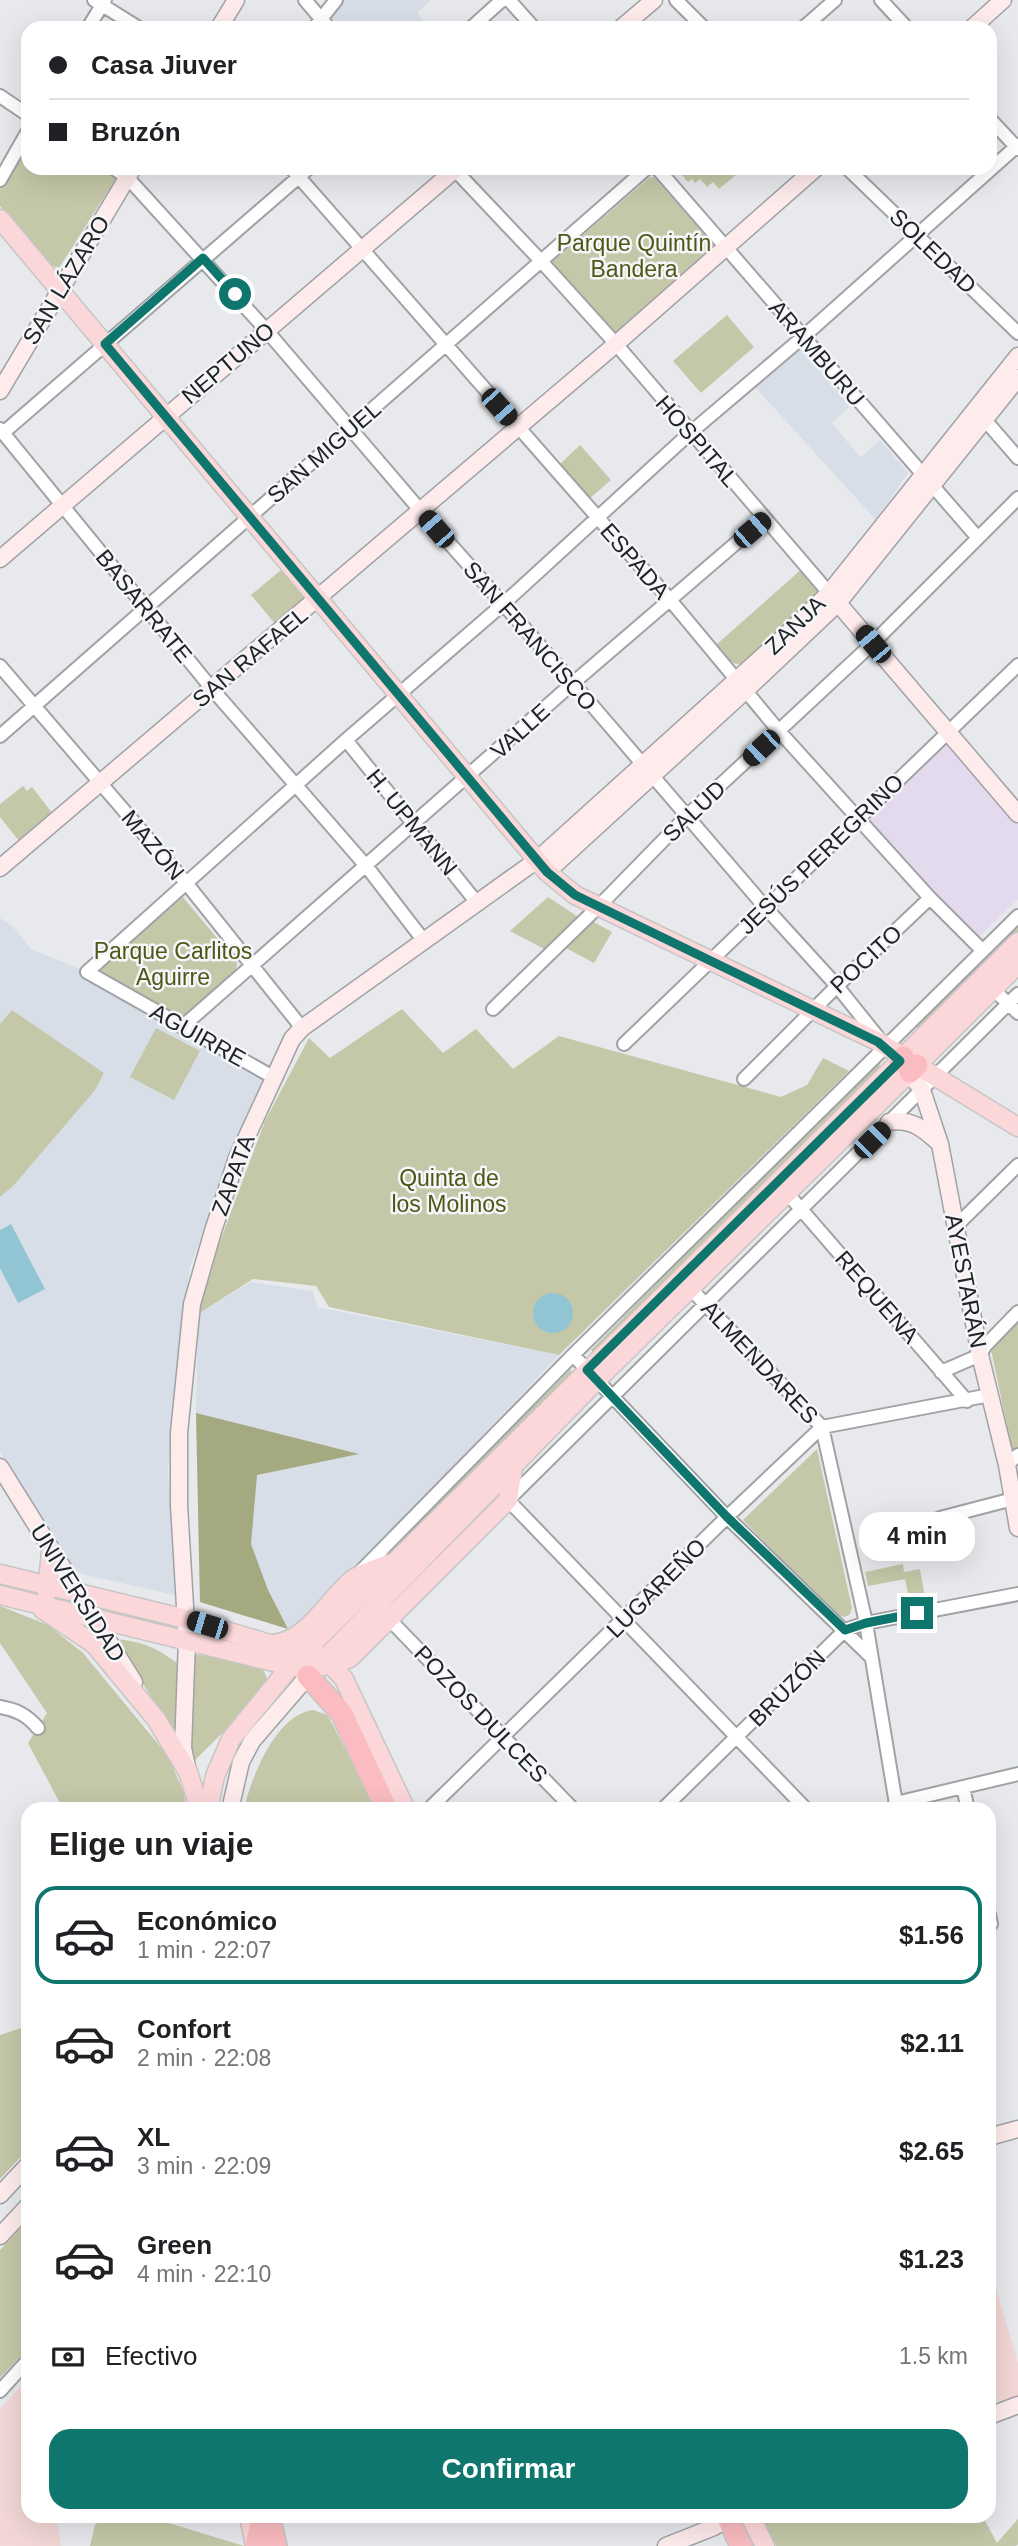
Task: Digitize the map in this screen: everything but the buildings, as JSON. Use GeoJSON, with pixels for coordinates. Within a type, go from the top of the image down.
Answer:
{"type":"FeatureCollection","features":[{"type":"Feature","properties":{"kind":"highway"},"geometry":{"type":"LineString","coordinates":[[309,1664],[342,1714],[383,1802]]}},
{"type":"Feature","properties":{"kind":"highway"},"geometry":{"type":"LineString","coordinates":[[256,2546],[261,2523]]}},
{"type":"Feature","properties":{"kind":"highway"},"geometry":{"type":"LineString","coordinates":[[271,2523],[276,2546]]}},
{"type":"Feature","properties":{"kind":"highway"},"geometry":{"type":"LineString","coordinates":[[731,2523],[741,2546]]}},
{"type":"Feature","properties":{"kind":"main road"},"geometry":{"type":"LineString","coordinates":[[223,21],[236,0]]}},
{"type":"Feature","properties":{"kind":"main road"},"geometry":{"type":"LineString","coordinates":[[629,21],[654,0]]}},
{"type":"Feature","properties":{"kind":"main road"},"geometry":{"type":"LineString","coordinates":[[980,21],[1003,0]]}},
{"type":"Feature","properties":{"kind":"main road","name":"SAN LÁZARO"},"geometry":{"type":"LineString","coordinates":[[0,391],[6,369],[59,290],[129,175]]}},
{"type":"Feature","properties":{"kind":"main road","name":"NEPTUNO"},"geometry":{"type":"LineString","coordinates":[[0,559],[448,175]]}},
{"type":"Feature","properties":{"kind":"main road","name":"SAN RAFAEL"},"geometry":{"type":"LineString","coordinates":[[0,868],[212,690],[808,175]]}},
{"type":"Feature","properties":{"kind":"main road"},"geometry":{"type":"LineString","coordinates":[[0,219],[542,866],[575,895],[812,1010],[935,1076],[1018,1127]]}},
{"type":"Feature","properties":{"kind":"main road","name":"ZANJA"},"geometry":{"type":"LineString","coordinates":[[542,866],[834,598],[928,480],[1018,356]]}},
{"type":"Feature","properties":{"kind":"main road","name":"ZANJA"},"geometry":{"type":"LineString","coordinates":[[928,480],[985,420],[1018,379]]}},
{"type":"Feature","properties":{"kind":"main road","name":"HOSPITAL"},"geometry":{"type":"LineString","coordinates":[[834,598],[1018,813]]}},
{"type":"Feature","properties":{"kind":"main road","name":"ZAPATA"},"geometry":{"type":"LineString","coordinates":[[187,1640],[179,1505],[179,1433],[192,1304],[212,1231],[237,1158],[273,1077],[292,1039],[302,1028],[478,904],[542,866]]}},
{"type":"Feature","properties":{"kind":"main road"},"geometry":{"type":"LineString","coordinates":[[210,1802],[215,1776],[227,1746],[277,1682],[292,1676],[309,1664],[513,1467],[592,1375],[690,1288],[787,1194],[1018,942]]}},
{"type":"Feature","properties":{"kind":"main road"},"geometry":{"type":"LineString","coordinates":[[231,1802],[241,1762],[252,1741],[309,1664],[399,1559],[592,1375],[907,1063],[1018,964]]}},
{"type":"Feature","properties":{"kind":"main road","name":"AYESTARÁN"},"geometry":{"type":"LineString","coordinates":[[907,1063],[940,1144],[989,1395],[1012,1460],[1013,1499],[1018,1528]]}},
{"type":"Feature","properties":{"kind":"main road"},"geometry":{"type":"LineString","coordinates":[[889,1122],[903,1121],[919,1126],[940,1144]]}},
{"type":"Feature","properties":{"kind":"main road","name":"UNIVERSIDAD"},"geometry":{"type":"LineString","coordinates":[[0,1467],[156,1719]]}},
{"type":"Feature","properties":{"kind":"main road"},"geometry":{"type":"LineString","coordinates":[[403,1802],[349,1689],[347,1677],[350,1658],[508,1500],[513,1467]]}},
{"type":"Feature","properties":{"kind":"main road"},"geometry":{"type":"LineString","coordinates":[[21,1577],[33,1574],[41,1568],[46,1560],[47,1544]]}},
{"type":"Feature","properties":{"kind":"main road"},"geometry":{"type":"LineString","coordinates":[[34,1602],[45,1598],[48,1584],[47,1544]]}},
{"type":"Feature","properties":{"kind":"main road"},"geometry":{"type":"LineString","coordinates":[[270,1644],[282,1643],[298,1634],[354,1578],[399,1559]]}},
{"type":"Feature","properties":{"kind":"main road"},"geometry":{"type":"LineString","coordinates":[[0,1574],[186,1619],[270,1644],[349,1689]]}},
{"type":"Feature","properties":{"kind":"main road"},"geometry":{"type":"LineString","coordinates":[[0,1595],[187,1640],[309,1664],[350,1658]]}},
{"type":"Feature","properties":{"kind":"main road"},"geometry":{"type":"LineString","coordinates":[[34,1602],[94,1644],[156,1719],[188,1772]]}},
{"type":"Feature","properties":{"kind":"main road"},"geometry":{"type":"LineString","coordinates":[[187,1640],[183,1748],[197,1802]]}},
{"type":"Feature","properties":{"kind":"main road"},"geometry":{"type":"LineString","coordinates":[[996,2135],[1018,2129]]}},
{"type":"Feature","properties":{"kind":"main road"},"geometry":{"type":"LineString","coordinates":[[0,2195],[21,2172]]}},
{"type":"Feature","properties":{"kind":"main road"},"geometry":{"type":"LineString","coordinates":[[0,2236],[21,2214]]}},
{"type":"Feature","properties":{"kind":"main road"},"geometry":{"type":"LineString","coordinates":[[996,2413],[1018,2405]]}},
{"type":"Feature","properties":{"kind":"main road"},"geometry":{"type":"LineString","coordinates":[[251,2523],[256,2546]]}},
{"type":"Feature","properties":{"kind":"main road"},"geometry":{"type":"LineString","coordinates":[[673,2545],[720,2523]]}},
{"type":"Feature","properties":{"kind":"main road"},"geometry":{"type":"LineString","coordinates":[[754,2523],[765,2546]]}},
{"type":"Feature","properties":{"kind":"street"},"geometry":{"type":"LineString","coordinates":[[305,0],[319,21]]}},
{"type":"Feature","properties":{"kind":"street"},"geometry":{"type":"LineString","coordinates":[[324,21],[336,0]]}},
{"type":"Feature","properties":{"kind":"street"},"geometry":{"type":"LineString","coordinates":[[479,21],[502,0]]}},
{"type":"Feature","properties":{"kind":"street"},"geometry":{"type":"LineString","coordinates":[[509,0],[528,21]]}},
{"type":"Feature","properties":{"kind":"street"},"geometry":{"type":"LineString","coordinates":[[676,0],[697,21]]}},
{"type":"Feature","properties":{"kind":"street"},"geometry":{"type":"LineString","coordinates":[[811,21],[835,0]]}},
{"type":"Feature","properties":{"kind":"street"},"geometry":{"type":"LineString","coordinates":[[881,0],[900,21]]}},
{"type":"Feature","properties":{"kind":"street"},"geometry":{"type":"LineString","coordinates":[[92,21],[101,2],[129,21]]}},
{"type":"Feature","properties":{"kind":"street"},"geometry":{"type":"LineString","coordinates":[[0,96],[21,110]]}},
{"type":"Feature","properties":{"kind":"street"},"geometry":{"type":"LineString","coordinates":[[997,126],[1017,147],[997,165]]}},
{"type":"Feature","properties":{"kind":"street"},"geometry":{"type":"LineString","coordinates":[[0,180],[21,143]]}},
{"type":"Feature","properties":{"kind":"street","name":"SAN FRANCISCO"},"geometry":{"type":"LineString","coordinates":[[132,175],[765,907],[907,1063]]}},
{"type":"Feature","properties":{"kind":"street"},"geometry":{"type":"LineString","coordinates":[[1,431],[105,344],[296,175]]}},
{"type":"Feature","properties":{"kind":"street","name":"ESPADA"},"geometry":{"type":"LineString","coordinates":[[303,175],[446,347],[671,601],[779,731],[930,898],[983,951]]}},
{"type":"Feature","properties":{"kind":"street","name":"HOSPITAL"},"geometry":{"type":"LineString","coordinates":[[461,175],[615,344],[834,598]]}},
{"type":"Feature","properties":{"kind":"street","name":"SAN MIGUEL"},"geometry":{"type":"LineString","coordinates":[[0,736],[639,175]]}},
{"type":"Feature","properties":{"kind":"street","name":"ARAMBURU"},"geometry":{"type":"LineString","coordinates":[[663,175],[978,538]]}},
{"type":"Feature","properties":{"kind":"street","name":"SOLEDAD"},"geometry":{"type":"LineString","coordinates":[[854,175],[1018,333]]}},
{"type":"Feature","properties":{"kind":"street"},"geometry":{"type":"LineString","coordinates":[[187,884],[346,740],[502,605],[690,433],[985,175]]}},
{"type":"Feature","properties":{"kind":"street"},"geometry":{"type":"LineString","coordinates":[[985,420],[1018,457]]}},
{"type":"Feature","properties":{"kind":"street","name":"BASARRATE"},"geometry":{"type":"LineString","coordinates":[[1,431],[212,690],[367,867],[424,941]]}},
{"type":"Feature","properties":{"kind":"street","name":"SALUD"},"geometry":{"type":"LineString","coordinates":[[493,1009],[688,815],[873,644],[1018,498]]}},
{"type":"Feature","properties":{"kind":"street","name":"VALLE"},"geometry":{"type":"LineString","coordinates":[[182,1027],[764,519]]}},
{"type":"Feature","properties":{"kind":"street","name":"JESÚS PEREGRINO"},"geometry":{"type":"LineString","coordinates":[[624,1044],[1018,665]]}},
{"type":"Feature","properties":{"kind":"street","name":"MAZÓN"},"geometry":{"type":"LineString","coordinates":[[0,666],[187,884],[302,1028]]}},
{"type":"Feature","properties":{"kind":"street","name":"H. UPMANN"},"geometry":{"type":"LineString","coordinates":[[346,740],[478,904]]}},
{"type":"Feature","properties":{"kind":"street","name":"AGUIRRE"},"geometry":{"type":"LineString","coordinates":[[187,884],[87,972],[273,1077]]}},
{"type":"Feature","properties":{"kind":"street","name":"POCITO"},"geometry":{"type":"LineString","coordinates":[[744,1079],[930,898]]}},
{"type":"Feature","properties":{"kind":"street"},"geometry":{"type":"LineString","coordinates":[[354,1578],[573,1355],[907,1063],[983,951],[1018,916]]}},
{"type":"Feature","properties":{"kind":"street"},"geometry":{"type":"LineString","coordinates":[[993,989],[1013,998],[1018,1013]]}},
{"type":"Feature","properties":{"kind":"street"},"geometry":{"type":"LineString","coordinates":[[935,1076],[1013,998]]}},
{"type":"Feature","properties":{"kind":"street"},"geometry":{"type":"LineString","coordinates":[[799,1802],[508,1500],[889,1122],[907,1063]]}},
{"type":"Feature","properties":{"kind":"street"},"geometry":{"type":"LineString","coordinates":[[957,1226],[1018,1165]]}},
{"type":"Feature","properties":{"kind":"street","name":"REQUENA"},"geometry":{"type":"LineString","coordinates":[[787,1194],[967,1401]]}},
{"type":"Feature","properties":{"kind":"street","name":"ALMENDARES"},"geometry":{"type":"LineString","coordinates":[[690,1288],[822,1427],[866,1623],[893,1802]]}},
{"type":"Feature","properties":{"kind":"street"},"geometry":{"type":"LineString","coordinates":[[941,1372],[980,1355],[985,1346],[1018,1312]]}},
{"type":"Feature","properties":{"kind":"street"},"geometry":{"type":"LineString","coordinates":[[573,1355],[727,1517],[872,1657]]}},
{"type":"Feature","properties":{"kind":"street"},"geometry":{"type":"LineString","coordinates":[[822,1427],[989,1395]]}},
{"type":"Feature","properties":{"kind":"street","name":"LUGAREÑO"},"geometry":{"type":"LineString","coordinates":[[436,1802],[822,1427]]}},
{"type":"Feature","properties":{"kind":"street"},"geometry":{"type":"LineString","coordinates":[[940,1518],[1013,1499]]}},
{"type":"Feature","properties":{"kind":"street","name":"BRUZÓN"},"geometry":{"type":"LineString","coordinates":[[670,1802],[845,1630],[866,1623],[1018,1594]]}},
{"type":"Feature","properties":{"kind":"street","name":"POZOS DULCES"},"geometry":{"type":"LineString","coordinates":[[388,1618],[566,1802]]}},
{"type":"Feature","properties":{"kind":"street"},"geometry":{"type":"LineString","coordinates":[[0,1707],[15,1709],[28,1716],[38,1728]]}},
{"type":"Feature","properties":{"kind":"street"},"geometry":{"type":"LineString","coordinates":[[911,1802],[1018,1774]]}},
{"type":"Feature","properties":{"kind":"street"},"geometry":{"type":"LineString","coordinates":[[963,1787],[966,1802]]}},
{"type":"Feature","properties":{"kind":"street"},"geometry":{"type":"LineString","coordinates":[[0,2391],[21,2368]]}},
{"type":"Feature","properties":{"kind":"shaded area"},"geometry":{"type":"Polygon","coordinates":[[[343,0],[431,0],[417,13],[424,21],[334,21],[332,18],[343,0]]]}},
{"type":"Feature","properties":{"kind":"shaded area"},"geometry":{"type":"Polygon","coordinates":[[[800,347],[850,406],[832,423],[858,455],[861,457],[880,440],[908,473],[876,520],[755,387],[800,347]]]}},
{"type":"Feature","properties":{"kind":"shaded area"},"geometry":{"type":"Polygon","coordinates":[[[946,742],[1018,824],[1018,899],[978,938],[865,821],[946,742]]]}},
{"type":"Feature","properties":{"kind":"shaded area"},"geometry":{"type":"Polygon","coordinates":[[[0,918],[13,927],[31,949],[87,972],[269,1075],[232,1156],[190,1267],[168,1469],[175,1595],[77,1573],[0,1452],[0,918]]]}},
{"type":"Feature","properties":{"kind":"shaded area"},"geometry":{"type":"Polygon","coordinates":[[[251,1282],[313,1291],[317,1307],[559,1355],[361,1563],[299,1625],[288,1629],[200,1602],[196,1413],[198,1314],[251,1282]]]}},
{"type":"Feature","properties":{"kind":"shaded area"},"geometry":{"type":"Polygon","coordinates":[[[996,2288],[1018,2363],[1018,2396],[996,2402],[996,2288]]]}},
{"type":"Feature","properties":{"kind":"shaded area"},"geometry":{"type":"Polygon","coordinates":[[[21,2386],[21,2523],[58,2523],[61,2546],[0,2546],[0,2409],[21,2386]]]}},
{"type":"Feature","properties":{"kind":"green space"},"geometry":{"type":"Polygon","coordinates":[[[21,152],[21,175],[117,177],[59,268],[52,266],[0,206],[0,189],[21,152]]]}},
{"type":"Feature","properties":{"kind":"green space"},"geometry":{"type":"Polygon","coordinates":[[[682,175],[736,175],[719,189],[713,182],[707,187],[700,179],[695,183],[692,179],[688,182],[682,175]]]}},
{"type":"Feature","properties":{"kind":"green space","name":"Parque Quintín Bandera"},"geometry":{"type":"Polygon","coordinates":[[[650,177],[654,177],[715,246],[715,251],[617,335],[612,334],[553,266],[553,261],[650,177]]]}},
{"type":"Feature","properties":{"kind":"green space"},"geometry":{"type":"Polygon","coordinates":[[[727,315],[754,347],[701,393],[673,361],[727,315]]]}},
{"type":"Feature","properties":{"kind":"green space"},"geometry":{"type":"Polygon","coordinates":[[[580,445],[611,480],[589,499],[559,465],[580,445]]]}},
{"type":"Feature","properties":{"kind":"green space"},"geometry":{"type":"Polygon","coordinates":[[[805,566],[829,593],[746,664],[736,664],[728,660],[716,645],[805,566]]]}},
{"type":"Feature","properties":{"kind":"green space"},"geometry":{"type":"Polygon","coordinates":[[[281,570],[307,601],[277,626],[251,595],[281,570]]]}},
{"type":"Feature","properties":{"kind":"green space"},"geometry":{"type":"Polygon","coordinates":[[[23,786],[27,791],[32,787],[53,814],[19,841],[0,817],[0,804],[23,786]]]}},
{"type":"Feature","properties":{"kind":"green space","name":"Parque Carlitos Aguirre"},"geometry":{"type":"Polygon","coordinates":[[[182,896],[237,962],[236,972],[178,1021],[94,971],[182,896]]]}},
{"type":"Feature","properties":{"kind":"green space"},"geometry":{"type":"Polygon","coordinates":[[[548,897],[581,919],[548,951],[510,931],[548,897]]]}},
{"type":"Feature","properties":{"kind":"green space"},"geometry":{"type":"Polygon","coordinates":[[[592,921],[612,932],[594,963],[566,948],[592,921]]]}},
{"type":"Feature","properties":{"kind":"green space"},"geometry":{"type":"Polygon","coordinates":[[[1018,922],[1018,933],[920,1031],[915,1025],[1018,922]]]}},
{"type":"Feature","properties":{"kind":"green space","name":"Quinta de los Molinos"},"geometry":{"type":"Polygon","coordinates":[[[402,1009],[443,1053],[476,1029],[513,1069],[559,1036],[781,1097],[807,1085],[823,1058],[849,1071],[559,1355],[329,1307],[316,1286],[253,1279],[198,1314],[207,1276],[265,1121],[309,1038],[330,1058],[402,1009]]]}},
{"type":"Feature","properties":{"kind":"green space"},"geometry":{"type":"Polygon","coordinates":[[[12,1010],[104,1073],[95,1090],[14,1185],[0,1197],[0,1024],[12,1010]]]}},
{"type":"Feature","properties":{"kind":"green space"},"geometry":{"type":"Polygon","coordinates":[[[156,1028],[200,1051],[174,1100],[130,1077],[156,1028]]]}},
{"type":"Feature","properties":{"kind":"green space"},"geometry":{"type":"Polygon","coordinates":[[[877,1062],[883,1068],[597,1356],[591,1350],[877,1062]]]}},
{"type":"Feature","properties":{"kind":"green space"},"geometry":{"type":"Polygon","coordinates":[[[1018,1318],[1018,1450],[1012,1450],[990,1345],[1018,1318]]]}},
{"type":"Feature","properties":{"kind":"green space"},"geometry":{"type":"Polygon","coordinates":[[[570,1370],[576,1377],[404,1550],[391,1550],[570,1370]]]}},
{"type":"Feature","properties":{"kind":"green space"},"geometry":{"type":"Polygon","coordinates":[[[196,1413],[359,1454],[257,1475],[251,1544],[268,1590],[288,1629],[200,1602],[196,1413]]]}},
{"type":"Feature","properties":{"kind":"green space"},"geometry":{"type":"Polygon","coordinates":[[[817,1449],[852,1608],[850,1614],[845,1617],[836,1615],[743,1520],[817,1449]]]}},
{"type":"Feature","properties":{"kind":"green space"},"geometry":{"type":"Polygon","coordinates":[[[903,1564],[904,1572],[920,1569],[925,1598],[916,1600],[908,1593],[905,1579],[868,1586],[865,1572],[903,1564]]]}},
{"type":"Feature","properties":{"kind":"green space"},"geometry":{"type":"Polygon","coordinates":[[[0,1606],[48,1625],[83,1653],[168,1756],[185,1802],[59,1802],[28,1743],[47,1713],[0,1643],[0,1606]]]}},
{"type":"Feature","properties":{"kind":"green space"},"geometry":{"type":"Polygon","coordinates":[[[115,1639],[149,1646],[178,1664],[175,1735],[115,1639]]]}},
{"type":"Feature","properties":{"kind":"green space"},"geometry":{"type":"Polygon","coordinates":[[[193,1654],[252,1664],[264,1671],[267,1679],[266,1690],[192,1763],[190,1755],[193,1654]]]}},
{"type":"Feature","properties":{"kind":"green space"},"geometry":{"type":"Polygon","coordinates":[[[313,1710],[327,1715],[372,1802],[246,1802],[267,1749],[288,1723],[300,1714],[313,1710]]]}},
{"type":"Feature","properties":{"kind":"green space"},"geometry":{"type":"Polygon","coordinates":[[[21,2028],[21,2156],[0,2179],[0,2035],[21,2028]]]}},
{"type":"Feature","properties":{"kind":"green space"},"geometry":{"type":"Polygon","coordinates":[[[21,2228],[21,2356],[0,2378],[0,2250],[21,2228]]]}},
{"type":"Feature","properties":{"kind":"green space"},"geometry":{"type":"Polygon","coordinates":[[[1018,2519],[1016,2546],[776,2546],[765,2523],[986,2523],[997,2543],[1018,2519]]]}},
{"type":"Feature","properties":{"kind":"green space"},"geometry":{"type":"Polygon","coordinates":[[[169,2523],[244,2546],[90,2546],[95,2525],[169,2523]]]}},
{"type":"Feature","properties":{"kind":"water"},"geometry":{"type":"Polygon","coordinates":[[[11,1224],[45,1289],[18,1303],[0,1268],[0,1230],[11,1224]]]}},
{"type":"Feature","properties":{"kind":"water"},"geometry":{"type":"Polygon","coordinates":[[[553,1293],[561,1294],[567,1299],[572,1305],[572,1321],[567,1327],[561,1332],[553,1333],[545,1332],[539,1327],[534,1321],[533,1313],[534,1305],[539,1299],[545,1294],[553,1293]]]}},
{"type":"Feature","properties":{"kind":"route"},"geometry":{"type":"LineString","coordinates":[[235,294],[203,258],[105,344],[547,872],[575,895],[886,1046],[900,1061],[587,1370],[727,1517],[845,1630],[917,1613]]}}]}
